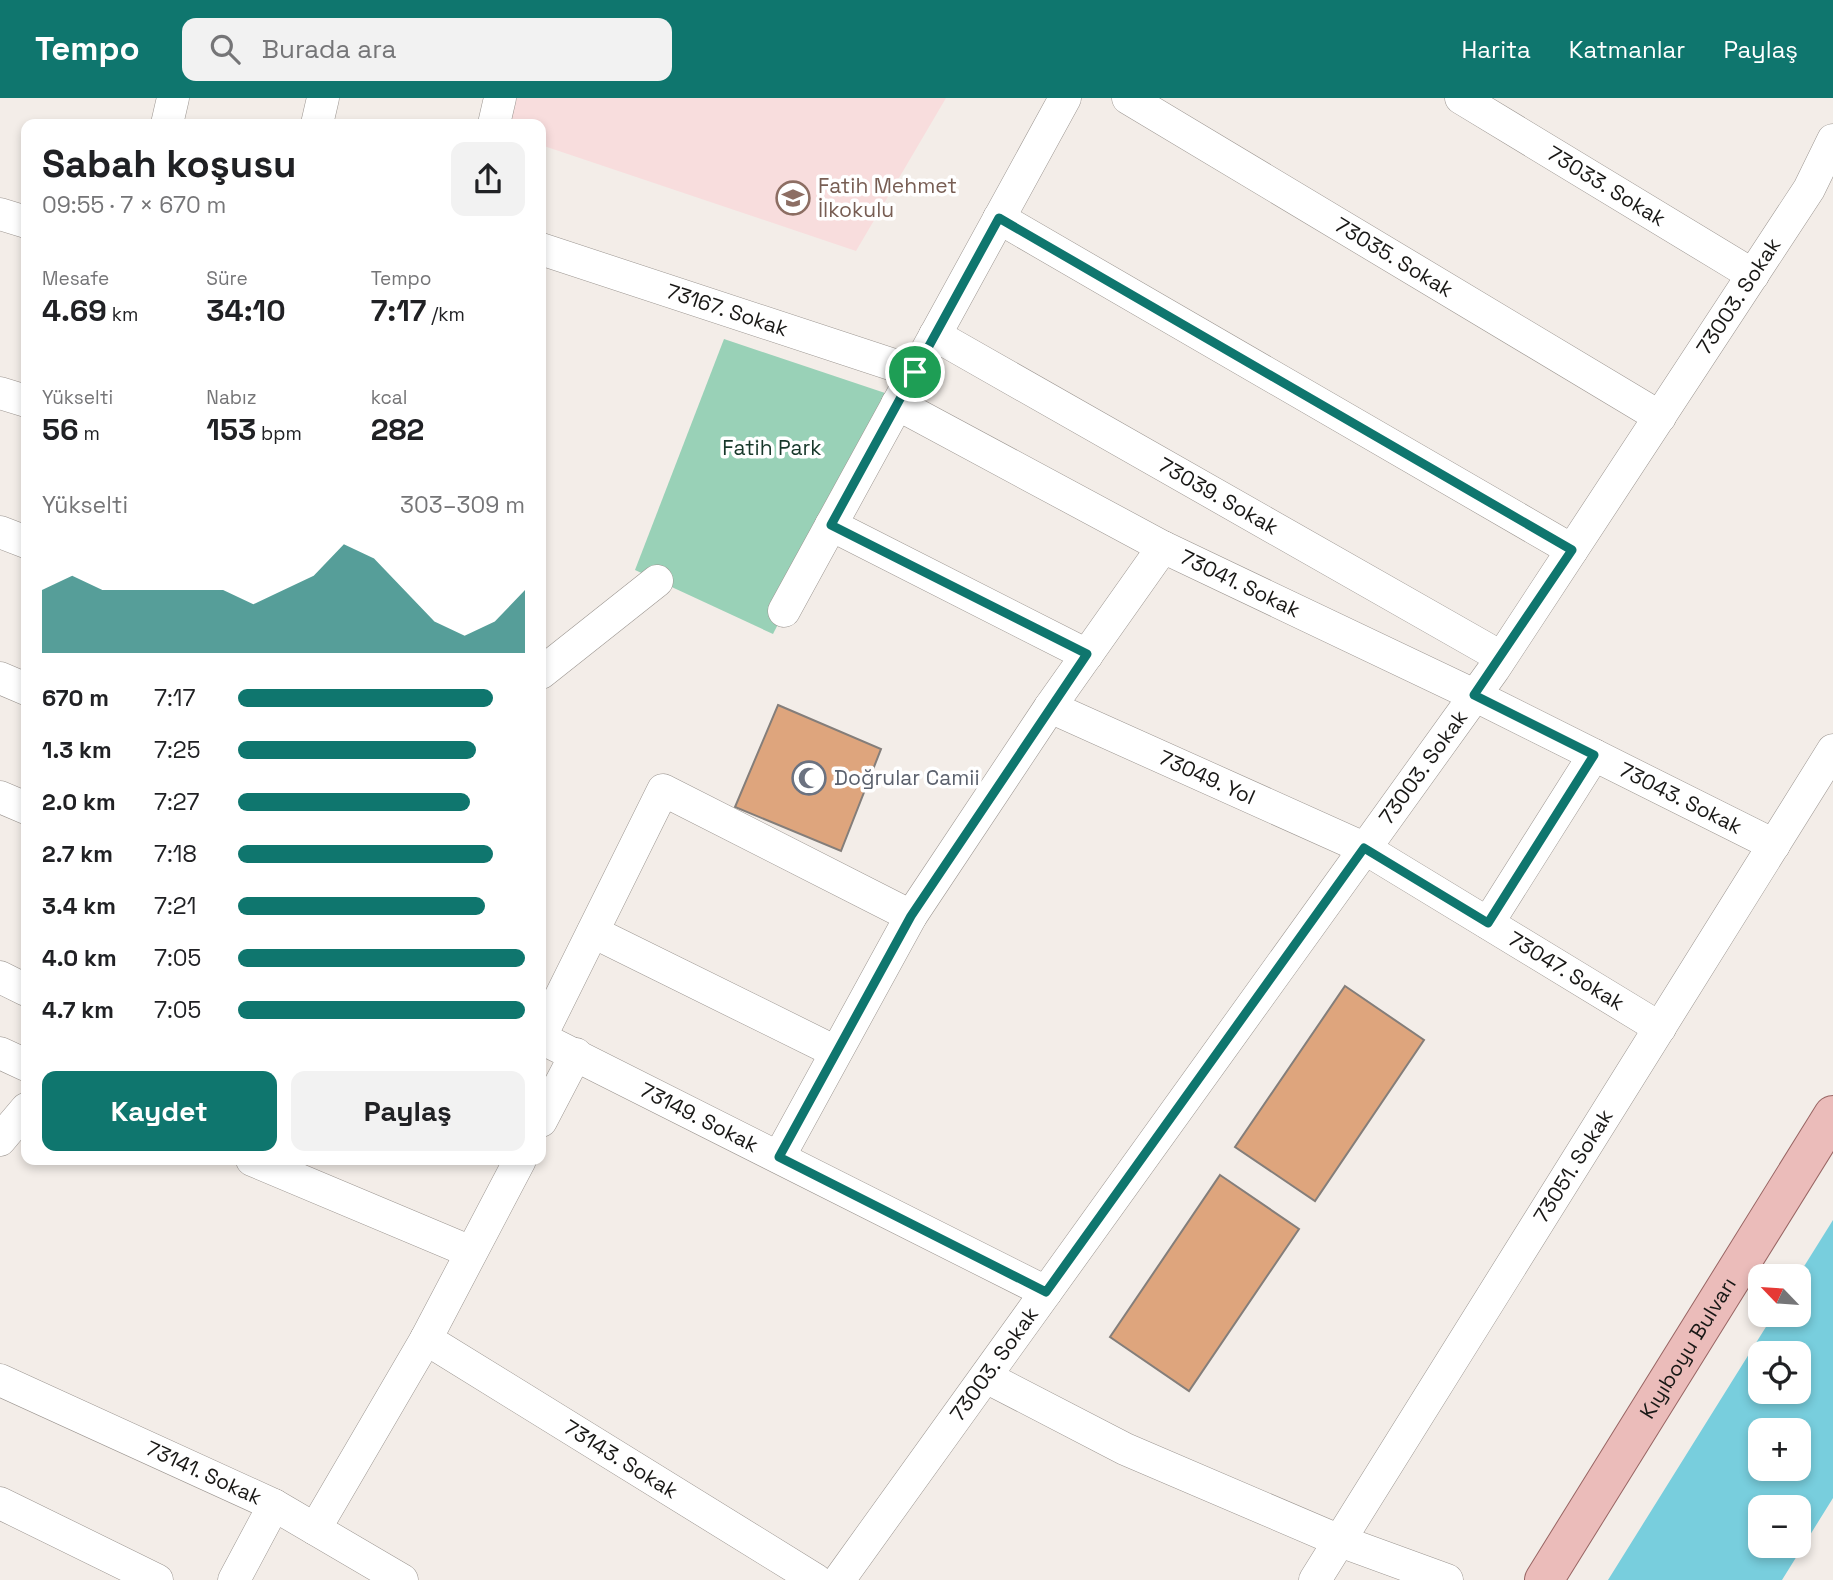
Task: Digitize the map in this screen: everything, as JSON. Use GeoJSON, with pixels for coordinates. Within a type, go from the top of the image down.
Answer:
{"type":"FeatureCollection","features":[{"type":"Feature","properties":{"kind":"main road","name":"Kıyıboyu Bulvarı"},"geometry":{"type":"LineString","coordinates":[[1544,1580],[1833,1115]]}},
{"type":"Feature","properties":{"kind":"street"},"geometry":{"type":"LineString","coordinates":[[168,119],[173,98]]}},
{"type":"Feature","properties":{"kind":"street"},"geometry":{"type":"LineString","coordinates":[[318,119],[323,98]]}},
{"type":"Feature","properties":{"kind":"street"},"geometry":{"type":"LineString","coordinates":[[495,119],[500,98]]}},
{"type":"Feature","properties":{"kind":"street"},"geometry":{"type":"LineString","coordinates":[[784,611],[1065,98]]}},
{"type":"Feature","properties":{"kind":"street","name":"73035. Sokak"},"geometry":{"type":"LineString","coordinates":[[1128,98],[1660,417]]}},
{"type":"Feature","properties":{"kind":"street","name":"73033. Sokak"},"geometry":{"type":"LineString","coordinates":[[1461,98],[1753,275]]}},
{"type":"Feature","properties":{"kind":"street","name":"73003. Sokak"},"geometry":{"type":"LineString","coordinates":[[839,1580],[1501,657],[1753,275],[1821,195],[1833,140]]}},
{"type":"Feature","properties":{"kind":"street"},"geometry":{"type":"LineString","coordinates":[[0,214],[21,220]]}},
{"type":"Feature","properties":{"kind":"street"},"geometry":{"type":"LineString","coordinates":[[999,218],[1572,550]]}},
{"type":"Feature","properties":{"kind":"street","name":"73167. Sokak"},"geometry":{"type":"LineString","coordinates":[[546,251],[915,372]]}},
{"type":"Feature","properties":{"kind":"street","name":"73039. Sokak"},"geometry":{"type":"LineString","coordinates":[[935,335],[1501,657]]}},
{"type":"Feature","properties":{"kind":"street"},"geometry":{"type":"LineString","coordinates":[[0,393],[21,399]]}},
{"type":"Feature","properties":{"kind":"street"},"geometry":{"type":"LineString","coordinates":[[897,404],[1163,547]]}},
{"type":"Feature","properties":{"kind":"street"},"geometry":{"type":"LineString","coordinates":[[831,525],[1087,654]]}},
{"type":"Feature","properties":{"kind":"street"},"geometry":{"type":"LineString","coordinates":[[0,532],[21,540]]}},
{"type":"Feature","properties":{"kind":"street","name":"73041. Sokak"},"geometry":{"type":"LineString","coordinates":[[779,1157],[911,916],[1050,706],[1163,547],[1474,695]]}},
{"type":"Feature","properties":{"kind":"street"},"geometry":{"type":"LineString","coordinates":[[546,669],[657,581]]}},
{"type":"Feature","properties":{"kind":"street"},"geometry":{"type":"LineString","coordinates":[[0,678],[21,687]]}},
{"type":"Feature","properties":{"kind":"street","name":"73043. Sokak"},"geometry":{"type":"LineString","coordinates":[[1474,695],[1774,845]]}},
{"type":"Feature","properties":{"kind":"street","name":"73049. Yol"},"geometry":{"type":"LineString","coordinates":[[1050,706],[1364,848]]}},
{"type":"Feature","properties":{"kind":"street","name":"73051. Sokak"},"geometry":{"type":"LineString","coordinates":[[1315,1580],[1833,750]]}},
{"type":"Feature","properties":{"kind":"street"},"geometry":{"type":"LineString","coordinates":[[1488,923],[1594,755]]}},
{"type":"Feature","properties":{"kind":"street"},"geometry":{"type":"LineString","coordinates":[[546,1027],[663,790],[911,916]]}},
{"type":"Feature","properties":{"kind":"street"},"geometry":{"type":"LineString","coordinates":[[0,797],[21,806]]}},
{"type":"Feature","properties":{"kind":"street","name":"73047. Sokak"},"geometry":{"type":"LineString","coordinates":[[1364,848],[1660,1028]]}},
{"type":"Feature","properties":{"kind":"street"},"geometry":{"type":"LineString","coordinates":[[593,932],[836,1052]]}},
{"type":"Feature","properties":{"kind":"street"},"geometry":{"type":"LineString","coordinates":[[0,977],[21,988]]}},
{"type":"Feature","properties":{"kind":"street","name":"73149. Sokak"},"geometry":{"type":"LineString","coordinates":[[546,1039],[1046,1292]]}},
{"type":"Feature","properties":{"kind":"street"},"geometry":{"type":"LineString","coordinates":[[0,1053],[21,1063]]}},
{"type":"Feature","properties":{"kind":"street"},"geometry":{"type":"LineString","coordinates":[[546,1111],[576,1054]]}},
{"type":"Feature","properties":{"kind":"street"},"geometry":{"type":"LineString","coordinates":[[0,1140],[21,1115]]}},
{"type":"Feature","properties":{"kind":"street"},"geometry":{"type":"LineString","coordinates":[[264,1165],[471,1252]]}},
{"type":"Feature","properties":{"kind":"street"},"geometry":{"type":"LineString","coordinates":[[315,1529],[426,1339],[517,1165]]}},
{"type":"Feature","properties":{"kind":"street","name":"73143. Sokak"},"geometry":{"type":"LineString","coordinates":[[426,1339],[816,1580]]}},
{"type":"Feature","properties":{"kind":"street"},"geometry":{"type":"LineString","coordinates":[[986,1377],[1125,1449],[1340,1541],[1447,1580]]}},
{"type":"Feature","properties":{"kind":"street","name":"73141. Sokak"},"geometry":{"type":"LineString","coordinates":[[0,1380],[274,1505],[402,1580]]}},
{"type":"Feature","properties":{"kind":"street"},"geometry":{"type":"LineString","coordinates":[[0,1503],[157,1580]]}},
{"type":"Feature","properties":{"kind":"street"},"geometry":{"type":"LineString","coordinates":[[234,1580],[274,1505]]}},
{"type":"Feature","properties":{"kind":"shaded area","name":"Fatih Mehmet İlkokulu"},"geometry":{"type":"Polygon","coordinates":[[[514,98],[946,98],[856,251],[546,147],[546,119],[509,119],[514,98]]]}},
{"type":"Feature","properties":{"kind":"green space","name":"Fatih Park"},"geometry":{"type":"Polygon","coordinates":[[[724,339],[894,396],[773,634],[635,570],[724,339]]]}},
{"type":"Feature","properties":{"kind":"water"},"geometry":{"type":"Polygon","coordinates":[[[1833,1220],[1833,1498],[1811,1533],[1811,1495],[1748,1495],[1748,1558],[1796,1558],[1782,1580],[1608,1580],[1748,1356],[1748,1404],[1811,1404],[1811,1341],[1757,1341],[1766,1327],[1811,1327],[1811,1264],[1806,1264],[1833,1220]]]}},
{"type":"Feature","properties":{"kind":"building","name":"Doğrular Camii"},"geometry":{"type":"Polygon","coordinates":[[[778,705],[881,749],[841,851],[735,807],[778,705]]]}},
{"type":"Feature","properties":{"kind":"building"},"geometry":{"type":"Polygon","coordinates":[[[1345,986],[1424,1040],[1315,1201],[1235,1147],[1345,986]]]}},
{"type":"Feature","properties":{"kind":"building"},"geometry":{"type":"Polygon","coordinates":[[[1220,1175],[1299,1229],[1189,1391],[1110,1337],[1220,1175]]]}},
{"type":"Feature","properties":{"kind":"place","name":"Fatih Mehmet İlkokulu"},"geometry":{"type":"Point","coordinates":[793,198]}},
{"type":"Feature","properties":{"kind":"place","name":"Doğrular Camii"},"geometry":{"type":"Point","coordinates":[809,778]}},
{"type":"Feature","properties":{"kind":"route"},"geometry":{"type":"LineString","coordinates":[[999,218],[1572,550],[1474,695],[1594,755],[1488,923],[1364,848],[1046,1292],[779,1157],[911,916],[1087,654],[831,525],[915,372],[999,218]]}}]}
